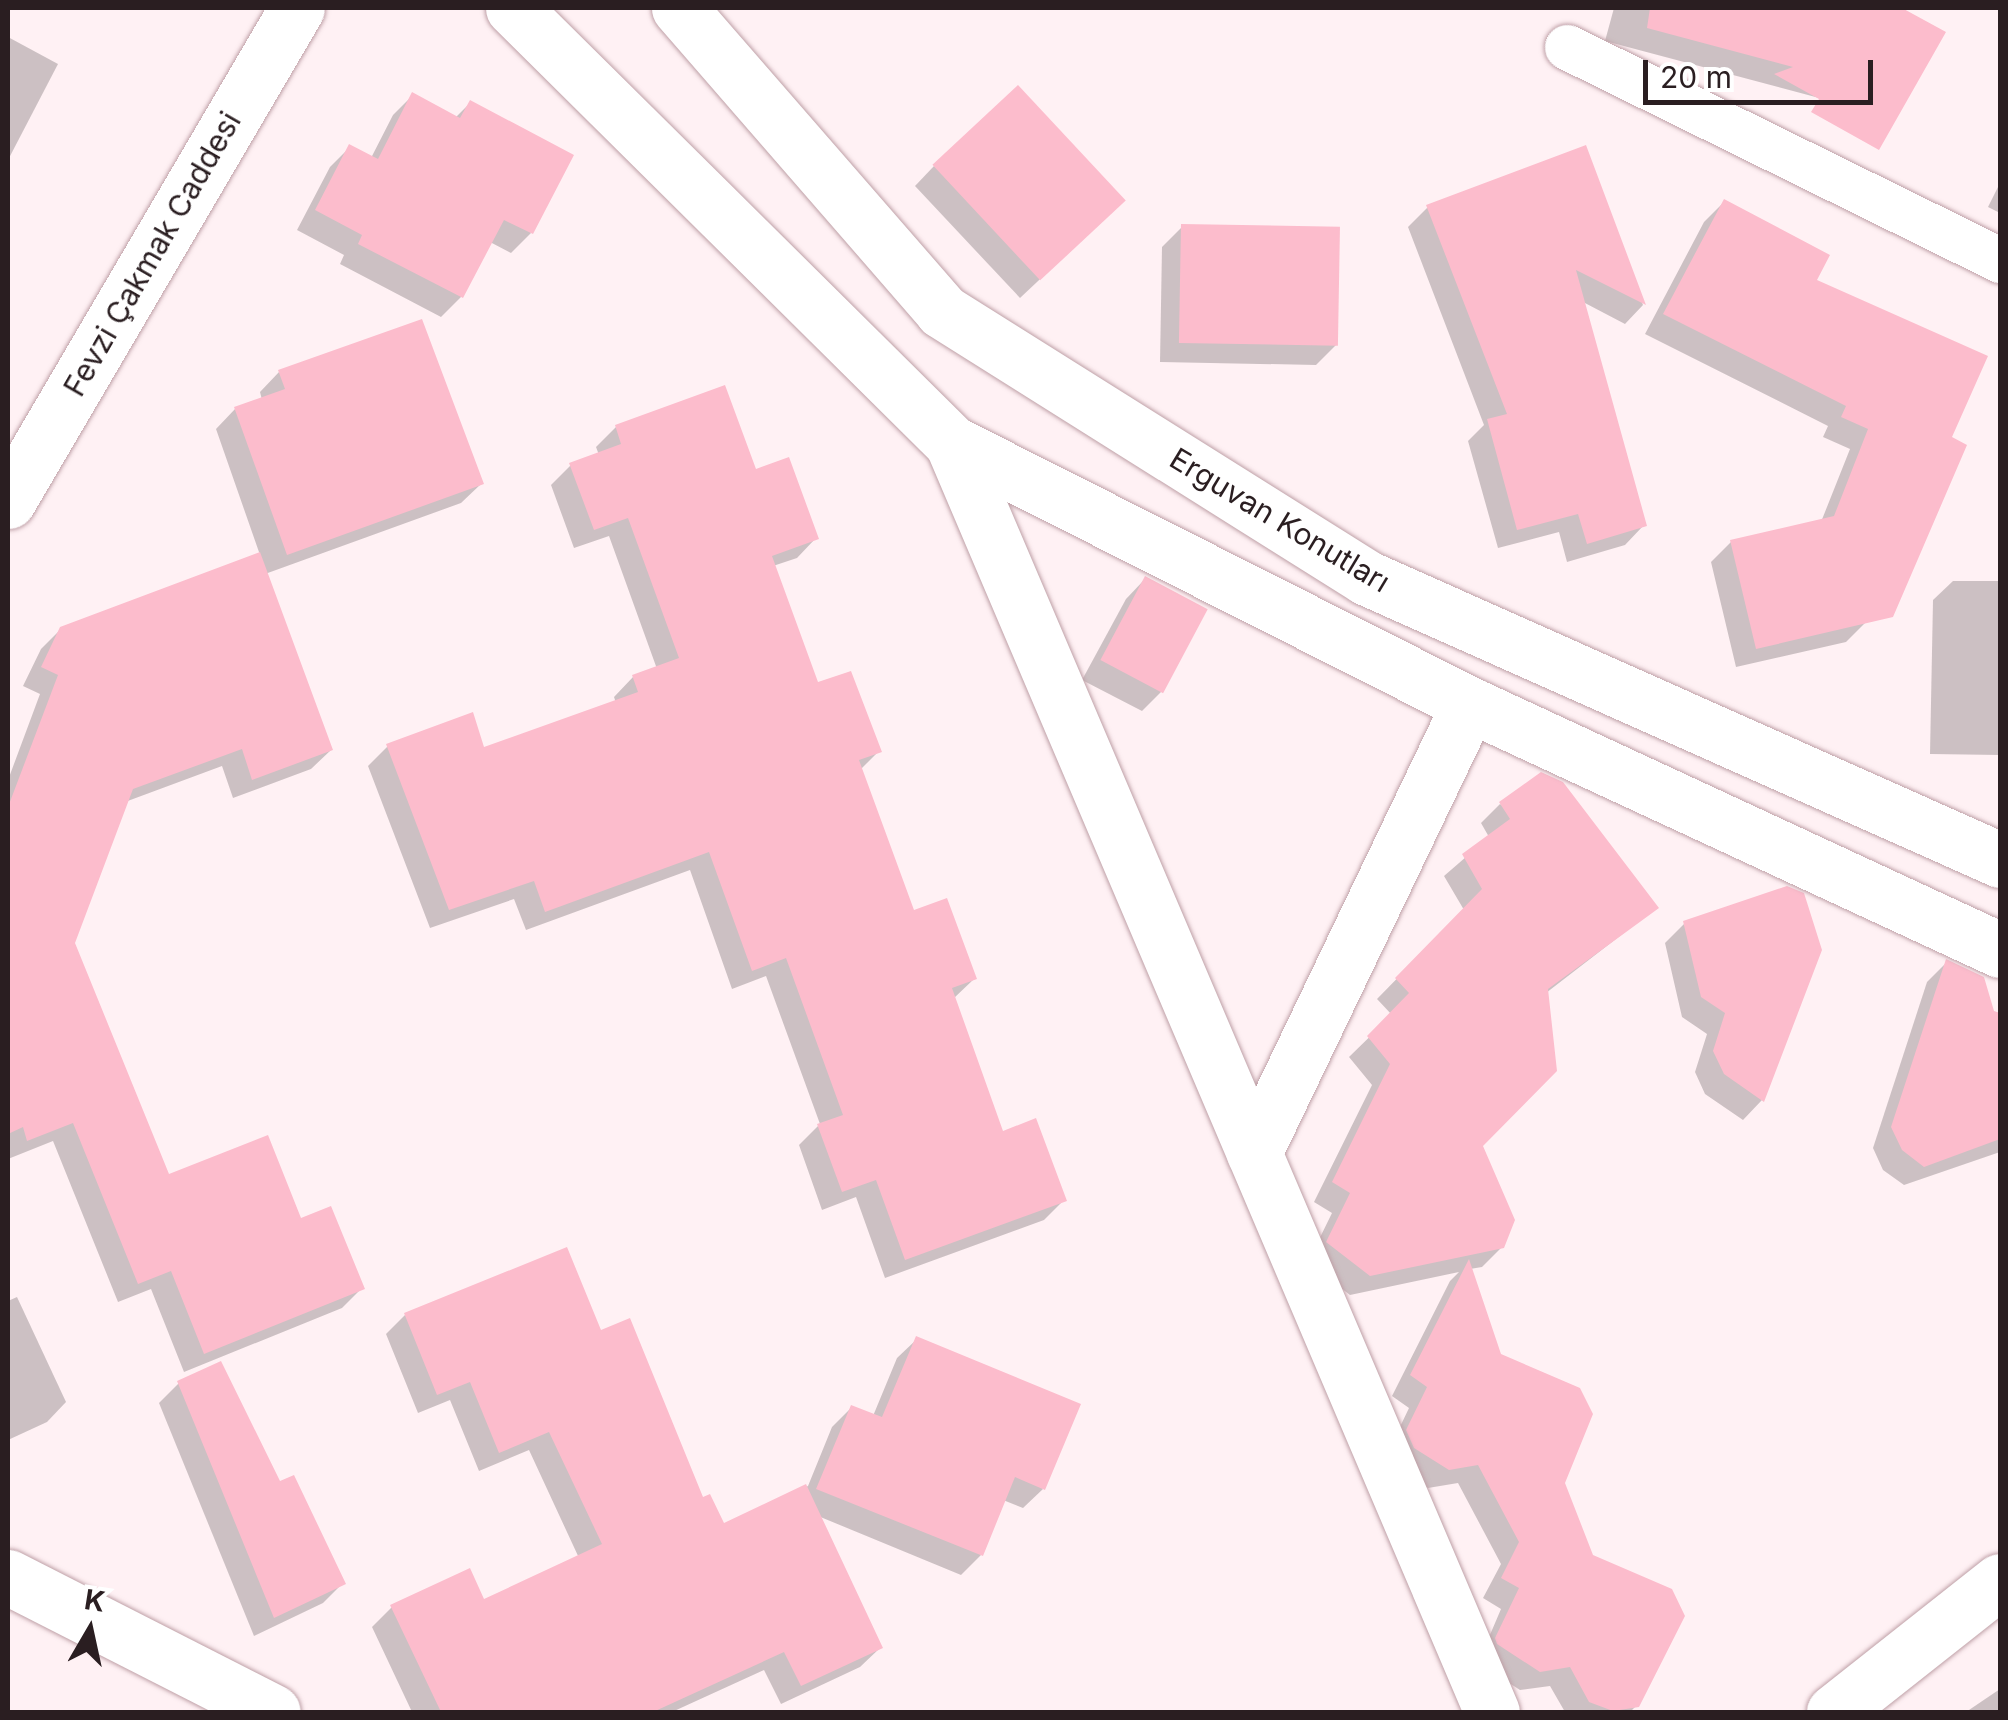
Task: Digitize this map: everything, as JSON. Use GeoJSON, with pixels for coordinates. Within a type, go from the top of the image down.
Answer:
{"type":"FeatureCollection","features":[{"type":"Feature","properties":{"kind":"street","name":"Fevzi Çakmak Caddesi"},"geometry":{"type":"LineString","coordinates":[[8,502],[297,8]]}},
{"type":"Feature","properties":{"kind":"street"},"geometry":{"type":"LineString","coordinates":[[513,8],[952,443],[1469,704],[2000,950]]}},
{"type":"Feature","properties":{"kind":"street","name":"Erguvan Konutları"},"geometry":{"type":"LineString","coordinates":[[680,8],[942,311],[1367,578],[2000,860]]}},
{"type":"Feature","properties":{"kind":"street"},"geometry":{"type":"LineString","coordinates":[[952,443],[1492,1712]]}},
{"type":"Feature","properties":{"kind":"street"},"geometry":{"type":"LineString","coordinates":[[1254,1152],[1469,704]]}},
{"type":"Feature","properties":{"kind":"street"},"geometry":{"type":"LineString","coordinates":[[8,1577],[273,1712]]}},
{"type":"Feature","properties":{"kind":"street"},"geometry":{"type":"LineString","coordinates":[[1834,1712],[2000,1580]]}},
{"type":"Feature","properties":{"kind":"lane"},"geometry":{"type":"LineString","coordinates":[[1567,47],[2000,260]]}},
{"type":"Feature","properties":{"kind":"building"},"geometry":{"type":"Polygon","coordinates":[[[1650,8],[1902,8],[1946,32],[1879,150],[1811,112],[1819,99],[1774,74],[1793,67],[1647,28],[1650,8]]]}},
{"type":"Feature","properties":{"kind":"building"},"geometry":{"type":"Polygon","coordinates":[[[1018,85],[1126,201],[1040,280],[932,165],[1018,85]]]}},
{"type":"Feature","properties":{"kind":"building"},"geometry":{"type":"Polygon","coordinates":[[[412,92],[460,118],[470,100],[574,155],[533,234],[504,220],[463,298],[358,244],[362,235],[315,210],[349,144],[378,159],[412,92]]]}},
{"type":"Feature","properties":{"kind":"building"},"geometry":{"type":"Polygon","coordinates":[[[1586,145],[1646,305],[1576,270],[1647,526],[1587,544],[1578,514],[1517,530],[1487,419],[1507,414],[1426,205],[1586,145]]]}},
{"type":"Feature","properties":{"kind":"building"},"geometry":{"type":"Polygon","coordinates":[[[1724,199],[1830,255],[1817,280],[1988,356],[1952,437],[1967,445],[1893,617],[1756,649],[1730,540],[1834,516],[1868,429],[1841,417],[1846,406],[1663,314],[1724,199]]]}},
{"type":"Feature","properties":{"kind":"building"},"geometry":{"type":"Polygon","coordinates":[[[1181,224],[1340,227],[1338,346],[1179,343],[1181,224]]]}},
{"type":"Feature","properties":{"kind":"building"},"geometry":{"type":"Polygon","coordinates":[[[422,319],[484,484],[287,555],[234,407],[285,389],[278,370],[422,319]]]}},
{"type":"Feature","properties":{"kind":"building"},"geometry":{"type":"Polygon","coordinates":[[[725,385],[756,469],[789,457],[819,539],[772,556],[818,682],[851,671],[882,752],[859,760],[914,910],[947,898],[977,979],[952,988],[1003,1131],[1036,1118],[1067,1201],[905,1260],[876,1180],[842,1192],[817,1124],[843,1115],[786,958],[752,971],[709,852],[545,912],[534,881],[449,910],[386,744],[473,712],[484,747],[638,692],[632,675],[679,658],[628,518],[594,530],[569,463],[621,444],[615,425],[725,385]]]}},
{"type":"Feature","properties":{"kind":"building"},"geometry":{"type":"Polygon","coordinates":[[[260,552],[333,750],[252,780],[242,749],[133,789],[75,943],[169,1174],[268,1135],[301,1218],[331,1206],[365,1289],[204,1354],[171,1271],[138,1284],[73,1123],[27,1141],[23,1127],[8,1134],[8,807],[58,675],[41,667],[60,627],[260,552]]]}},
{"type":"Feature","properties":{"kind":"building"},"geometry":{"type":"Polygon","coordinates":[[[1145,576],[1208,609],[1163,693],[1100,660],[1145,576]]]}},
{"type":"Feature","properties":{"kind":"building"},"geometry":{"type":"Polygon","coordinates":[[[1541,772],[1563,782],[1659,908],[1548,989],[1557,1071],[1483,1146],[1515,1220],[1504,1248],[1370,1276],[1326,1242],[1350,1193],[1332,1182],[1390,1064],[1367,1036],[1409,993],[1395,978],[1482,889],[1462,854],[1510,819],[1499,802],[1541,772]]]}},
{"type":"Feature","properties":{"kind":"building"},"geometry":{"type":"Polygon","coordinates":[[[1787,886],[1804,893],[1822,950],[1764,1102],[1724,1074],[1713,1051],[1725,1013],[1701,997],[1683,921],[1787,886]]]}},
{"type":"Feature","properties":{"kind":"building"},"geometry":{"type":"Polygon","coordinates":[[[1946,959],[1984,977],[1994,1011],[2000,1013],[2000,1139],[1924,1167],[1902,1150],[1891,1127],[1946,959]]]}},
{"type":"Feature","properties":{"kind":"building"},"geometry":{"type":"Polygon","coordinates":[[[567,1247],[601,1330],[630,1318],[703,1497],[710,1494],[724,1523],[806,1484],[883,1648],[801,1686],[784,1652],[653,1712],[441,1712],[390,1605],[470,1568],[484,1599],[602,1544],[549,1432],[499,1453],[470,1382],[437,1395],[404,1313],[567,1247]]]}},
{"type":"Feature","properties":{"kind":"building"},"geometry":{"type":"Polygon","coordinates":[[[1469,1259],[1501,1354],[1580,1388],[1593,1414],[1565,1483],[1593,1555],[1672,1589],[1685,1616],[1639,1707],[1613,1711],[1589,1702],[1570,1667],[1540,1672],[1497,1644],[1495,1638],[1519,1588],[1501,1578],[1519,1542],[1478,1465],[1449,1470],[1414,1448],[1406,1430],[1427,1387],[1410,1375],[1469,1259]]]}},
{"type":"Feature","properties":{"kind":"building"},"geometry":{"type":"Polygon","coordinates":[[[916,1336],[1081,1404],[1045,1490],[1015,1477],[983,1556],[816,1489],[851,1405],[882,1417],[916,1336]]]}},
{"type":"Feature","properties":{"kind":"building"},"geometry":{"type":"Polygon","coordinates":[[[221,1361],[280,1481],[294,1475],[346,1584],[274,1618],[177,1381],[221,1361]]]}}]}
